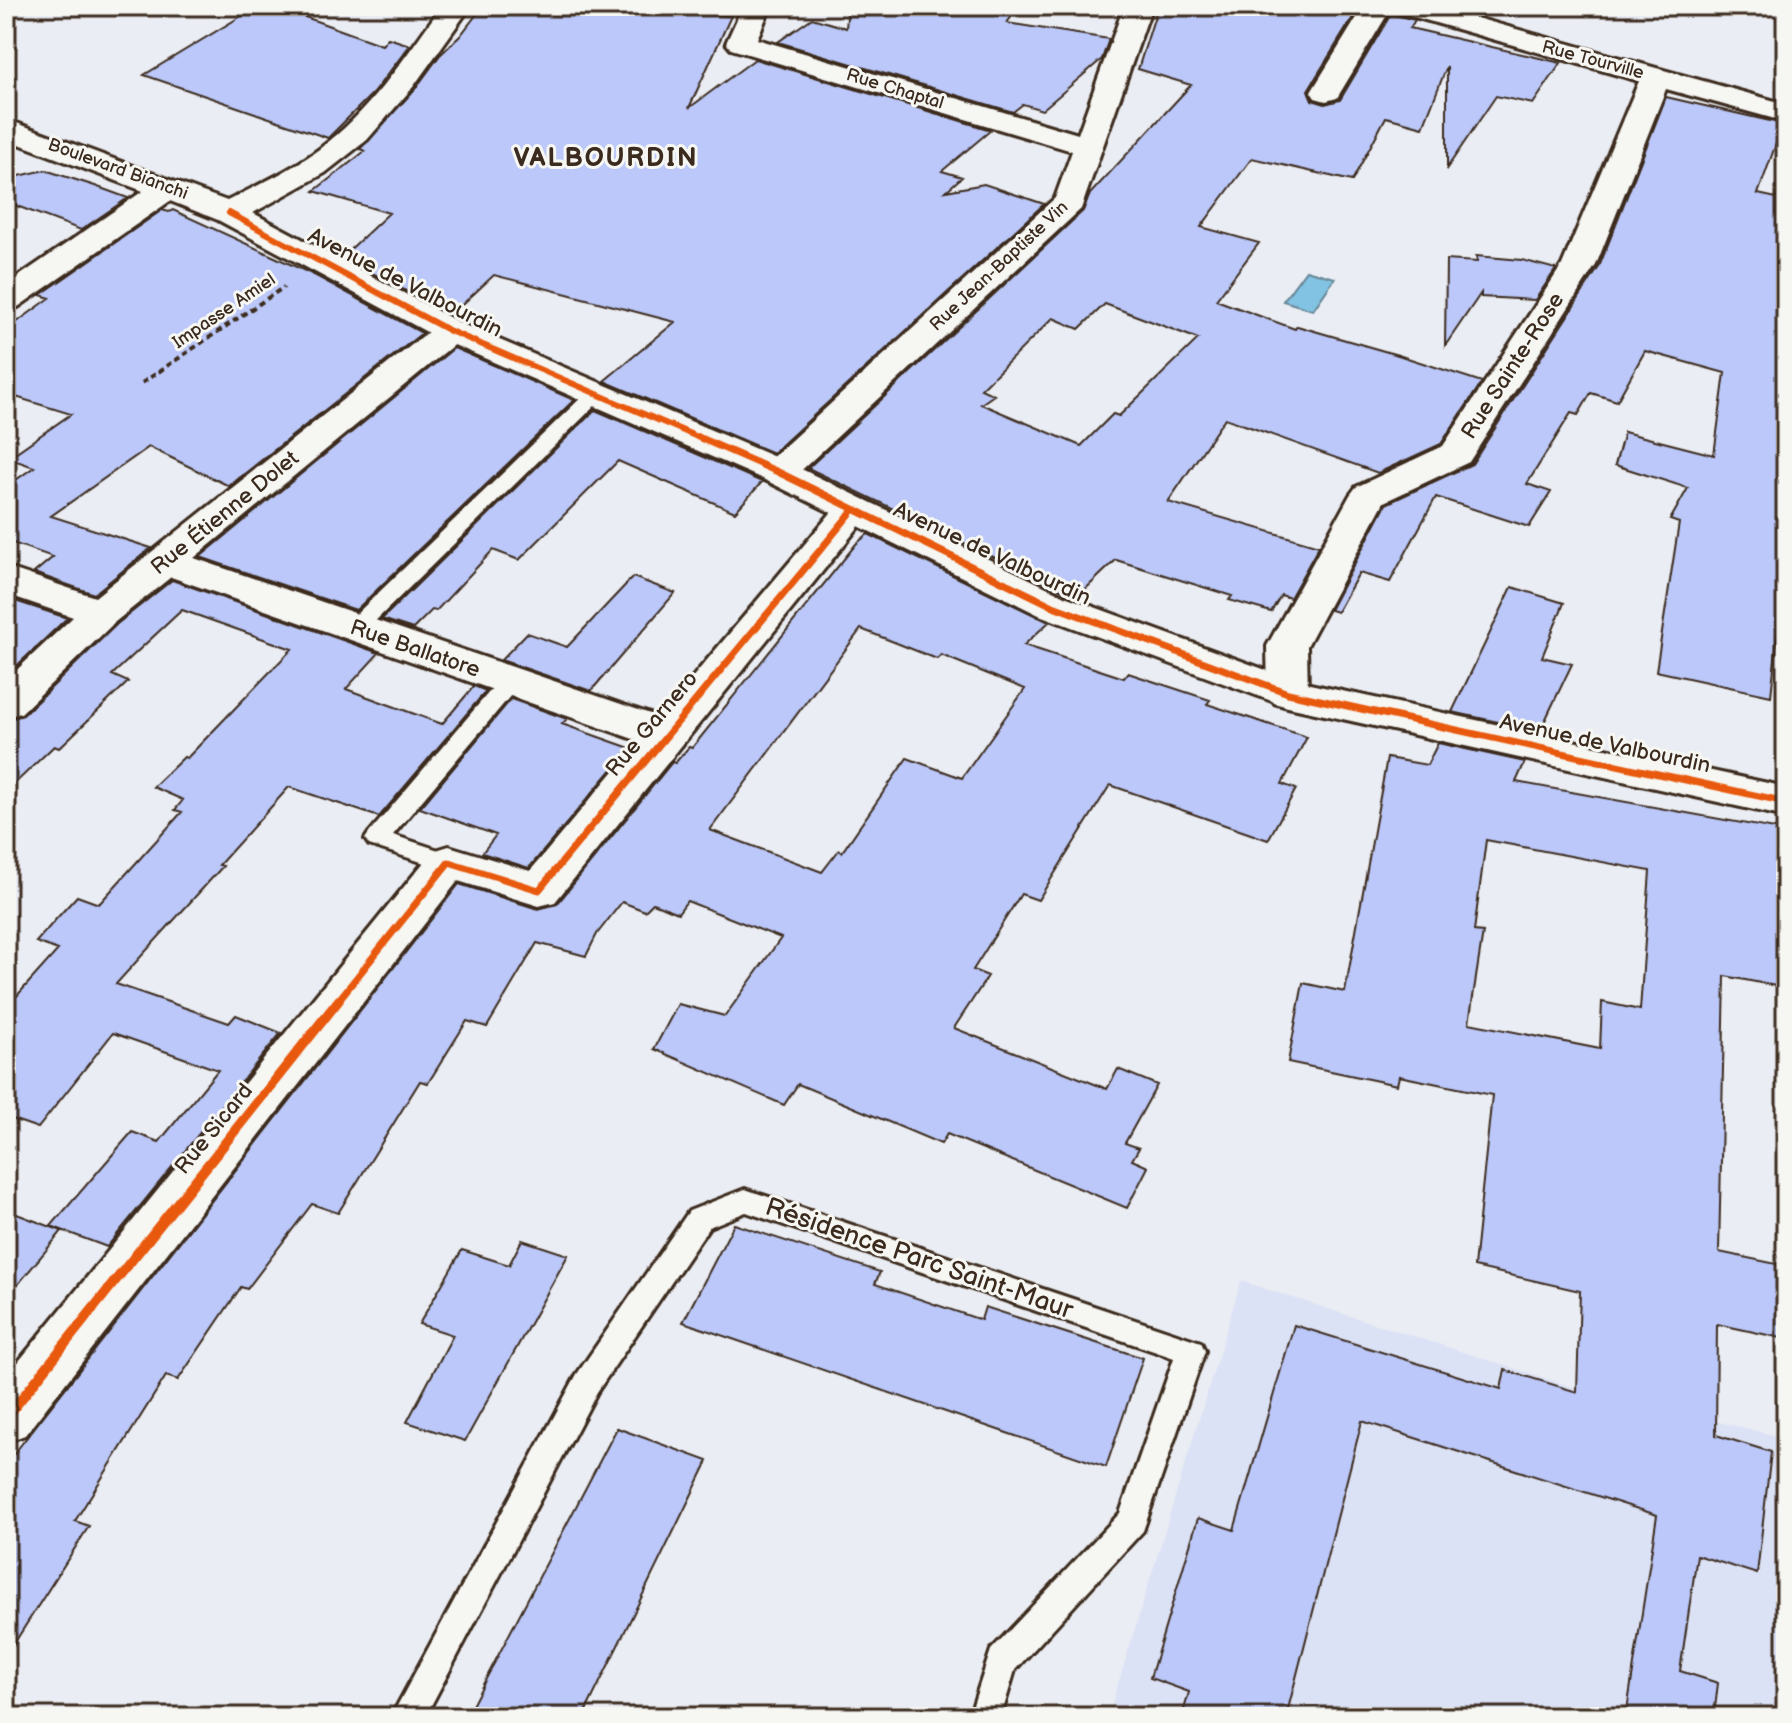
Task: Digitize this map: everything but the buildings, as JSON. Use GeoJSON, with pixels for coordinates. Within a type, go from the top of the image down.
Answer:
{"type":"FeatureCollection","features":[{"type":"Feature","properties":{"kind":"street"},"geometry":{"type":"LineString","coordinates":[[229,213],[314,168],[343,147],[367,122],[457,6]]}},
{"type":"Feature","properties":{"kind":"street","name":"Rue Chaptal"},"geometry":{"type":"LineString","coordinates":[[757,6],[741,43],[1087,146]]}},
{"type":"Feature","properties":{"kind":"street","name":"Rue Jean-Baptiste Vin"},"geometry":{"type":"LineString","coordinates":[[778,472],[1070,202],[1138,6]]}},
{"type":"Feature","properties":{"kind":"street"},"geometry":{"type":"LineString","coordinates":[[1326,92],[1378,6]]}},
{"type":"Feature","properties":{"kind":"street","name":"Rue Tourville"},"geometry":{"type":"LineString","coordinates":[[1401,6],[1786,113]]}},
{"type":"Feature","properties":{"kind":"street","name":"Rue Sainte-Rose"},"geometry":{"type":"LineString","coordinates":[[1288,693],[1287,646],[1369,495],[1456,454],[1579,265],[1656,77]]}},
{"type":"Feature","properties":{"kind":"street","name":"Boulevard Bianchi"},"geometry":{"type":"LineString","coordinates":[[6,128],[229,213]]}},
{"type":"Feature","properties":{"kind":"street"},"geometry":{"type":"LineString","coordinates":[[6,157],[45,142]]}},
{"type":"Feature","properties":{"kind":"street"},"geometry":{"type":"LineString","coordinates":[[6,300],[168,188]]}},
{"type":"Feature","properties":{"kind":"street","name":"Avenue de Valbourdin"},"geometry":{"type":"LineString","coordinates":[[229,213],[450,331],[778,472],[1053,606],[1288,693],[1786,802]]}},
{"type":"Feature","properties":{"kind":"street","name":"Rue Étienne Dolet"},"geometry":{"type":"LineString","coordinates":[[6,703],[101,613],[450,331]]}},
{"type":"Feature","properties":{"kind":"street","name":"Rue Garnero"},"geometry":{"type":"LineString","coordinates":[[449,862],[539,890],[854,509]]}},
{"type":"Feature","properties":{"kind":"street","name":"Rue Ballatore"},"geometry":{"type":"LineString","coordinates":[[165,561],[666,735]]}},
{"type":"Feature","properties":{"kind":"street"},"geometry":{"type":"LineString","coordinates":[[6,580],[101,613]]}},
{"type":"Feature","properties":{"kind":"street","name":"Rue Sicard"},"geometry":{"type":"LineString","coordinates":[[6,1418],[449,862]]}},
{"type":"Feature","properties":{"kind":"lane"},"geometry":{"type":"LineString","coordinates":[[355,628],[596,394]]}},
{"type":"Feature","properties":{"kind":"lane"},"geometry":{"type":"LineString","coordinates":[[449,862],[377,839],[509,683]]}},
{"type":"Feature","properties":{"kind":"lane","name":"Résidence Parc Saint-Maur"},"geometry":{"type":"LineString","coordinates":[[407,1717],[587,1383],[699,1219],[745,1200],[1191,1351],[1132,1521],[1002,1661],[985,1717]]}},
{"type":"Feature","properties":{"kind":"shaded area"},"geometry":{"type":"Polygon","coordinates":[[[1241,1281],[1576,1388],[1786,1438],[1786,1717],[1108,1717],[1241,1281]]]}},
{"type":"Feature","properties":{"kind":"water"},"geometry":{"type":"Polygon","coordinates":[[[1306,270],[1335,278],[1313,310],[1283,301],[1306,270]]]}},
{"type":"Feature","properties":{"kind":"cycle path"},"geometry":{"type":"LineString","coordinates":[[229,213],[450,331],[778,472],[1053,606],[1288,693],[1786,802]]}},
{"type":"Feature","properties":{"kind":"cycle path"},"geometry":{"type":"LineString","coordinates":[[6,1418],[449,862],[539,890],[854,509]]}},
{"type":"Feature","properties":{"kind":"district","name":"VALBOURDIN"},"geometry":{"type":"Point","coordinates":[606,158]}}]}
